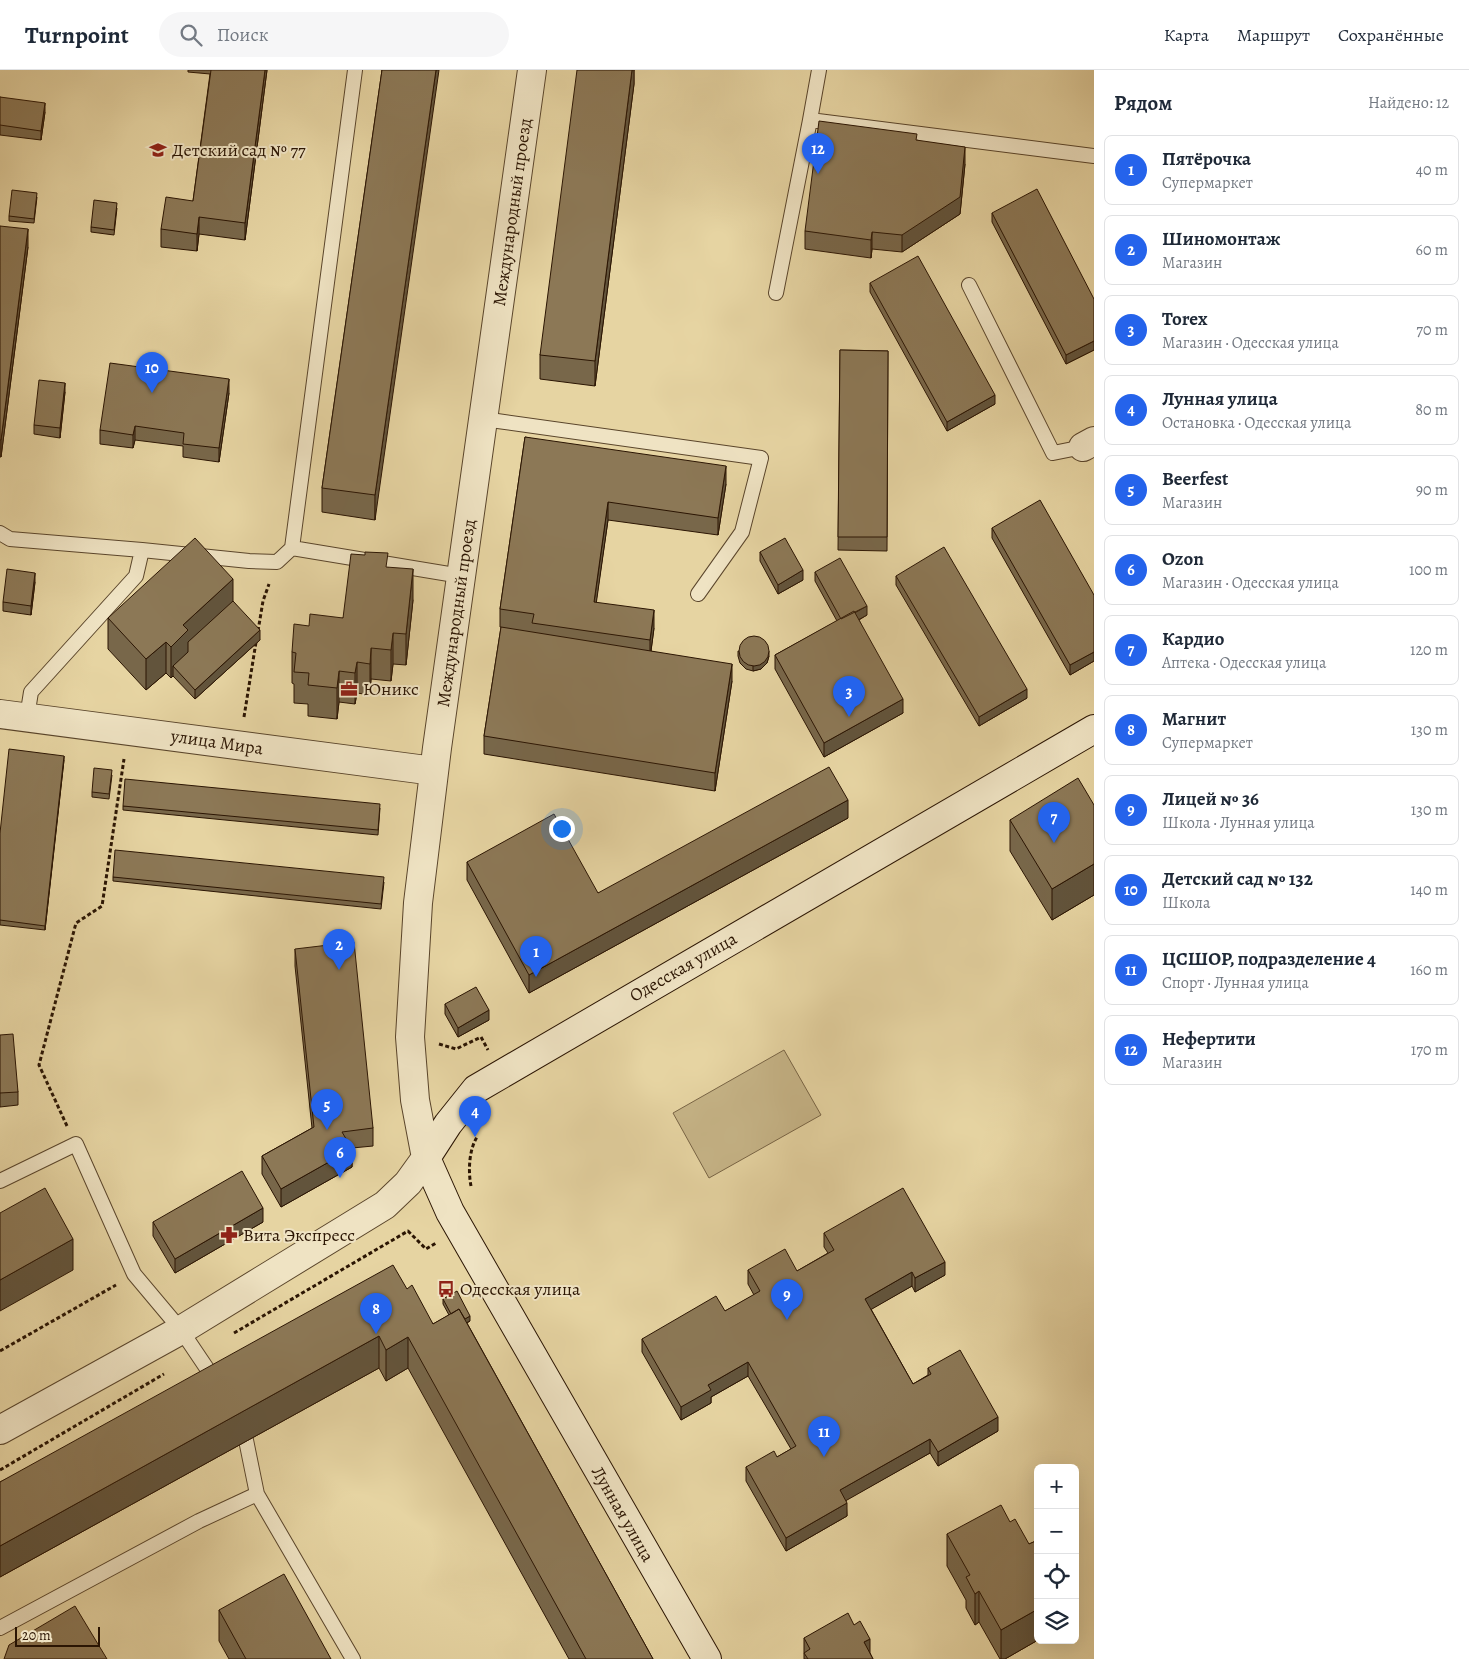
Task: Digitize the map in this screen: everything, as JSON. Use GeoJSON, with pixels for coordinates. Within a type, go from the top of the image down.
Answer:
{"type":"FeatureCollection","features":[{"type":"Feature","properties":{"kind":"street","name":"Международный проезд"},"geometry":{"type":"LineString","coordinates":[[426,1158],[415,1100],[410,1037],[418,904],[434,771],[532,70]]}},
{"type":"Feature","properties":{"kind":"street","name":"улица Мира"},"geometry":{"type":"LineString","coordinates":[[0,714],[434,771]]}},
{"type":"Feature","properties":{"kind":"street","name":"Одесская улица"},"geometry":{"type":"LineString","coordinates":[[0,1430],[181,1330],[386,1205],[408,1183],[448,1124],[476,1089],[1094,729]]}},
{"type":"Feature","properties":{"kind":"street","name":"Лунная улица"},"geometry":{"type":"LineString","coordinates":[[426,1158],[460,1229],[707,1659]]}},
{"type":"Feature","properties":{"kind":"lane"},"geometry":{"type":"LineString","coordinates":[[0,533],[10,539],[249,561],[276,562],[292,548],[355,70]]}},
{"type":"Feature","properties":{"kind":"lane"},"geometry":{"type":"LineString","coordinates":[[776,293],[819,70]]}},
{"type":"Feature","properties":{"kind":"lane"},"geometry":{"type":"LineString","coordinates":[[810,120],[1094,156]]}},
{"type":"Feature","properties":{"kind":"lane"},"geometry":{"type":"LineString","coordinates":[[969,285],[1053,453],[1088,444]]}},
{"type":"Feature","properties":{"kind":"lane"},"geometry":{"type":"LineString","coordinates":[[483,419],[762,458],[742,532],[698,594]]}},
{"type":"Feature","properties":{"kind":"lane"},"geometry":{"type":"LineString","coordinates":[[292,548],[461,576]]}},
{"type":"Feature","properties":{"kind":"lane"},"geometry":{"type":"LineString","coordinates":[[28,717],[31,692],[136,576],[142,550]]}},
{"type":"Feature","properties":{"kind":"lane"},"geometry":{"type":"LineString","coordinates":[[0,1181],[76,1144],[134,1274],[181,1330],[222,1391]]}},
{"type":"Feature","properties":{"kind":"lane"},"geometry":{"type":"LineString","coordinates":[[246,1440],[256,1494],[353,1659]]}},
{"type":"Feature","properties":{"kind":"lane"},"geometry":{"type":"LineString","coordinates":[[0,1628],[198,1521],[256,1494]]}},
{"type":"Feature","properties":{"kind":"path"},"geometry":{"type":"LineString","coordinates":[[244,720],[246,694],[263,601],[276,562]]}},
{"type":"Feature","properties":{"kind":"path"},"geometry":{"type":"LineString","coordinates":[[76,1144],[39,1065],[76,923],[102,906],[128,730]]}},
{"type":"Feature","properties":{"kind":"path"},"geometry":{"type":"LineString","coordinates":[[435,1042],[456,1050],[481,1037],[501,1074]]}},
{"type":"Feature","properties":{"kind":"path"},"geometry":{"type":"LineString","coordinates":[[473,1193],[469,1175],[472,1144],[481,1129]]}},
{"type":"Feature","properties":{"kind":"path"},"geometry":{"type":"LineString","coordinates":[[0,1470],[408,1231],[426,1249],[460,1229]]}},
{"type":"Feature","properties":{"kind":"path"},"geometry":{"type":"LineString","coordinates":[[0,1352],[134,1274]]}},
{"type":"Feature","properties":{"kind":"shaded area"},"geometry":{"type":"Polygon","coordinates":[[[784,1050],[821,1115],[709,1178],[673,1113],[784,1050]]]}},
{"type":"Feature","properties":{"kind":"building"},"geometry":{"type":"Polygon","coordinates":[[[211,70],[265,70],[245,223],[199,217],[197,234],[161,229],[166,197],[193,201],[211,70]]]}},
{"type":"Feature","properties":{"kind":"building"},"geometry":{"type":"Polygon","coordinates":[[[382,70],[436,70],[375,495],[322,488],[382,70]]]}},
{"type":"Feature","properties":{"kind":"building"},"geometry":{"type":"Polygon","coordinates":[[[577,70],[632,70],[595,361],[540,355],[577,70]]]}},
{"type":"Feature","properties":{"kind":"building"},"geometry":{"type":"Polygon","coordinates":[[[0,97],[45,103],[41,131],[0,125],[0,97]]]}},
{"type":"Feature","properties":{"kind":"building"},"geometry":{"type":"Polygon","coordinates":[[[819,121],[917,134],[916,140],[965,147],[960,197],[902,235],[872,232],[871,240],[805,231],[819,121]]]}},
{"type":"Feature","properties":{"kind":"building"},"geometry":{"type":"Polygon","coordinates":[[[1037,189],[1094,299],[1094,341],[1066,355],[992,213],[1037,189]]]}},
{"type":"Feature","properties":{"kind":"building"},"geometry":{"type":"Polygon","coordinates":[[[12,190],[37,193],[34,219],[9,216],[12,190]]]}},
{"type":"Feature","properties":{"kind":"building"},"geometry":{"type":"Polygon","coordinates":[[[94,200],[117,203],[114,230],[91,227],[94,200]]]}},
{"type":"Feature","properties":{"kind":"building"},"geometry":{"type":"Polygon","coordinates":[[[0,226],[28,229],[1,440],[0,440],[0,226]]]}},
{"type":"Feature","properties":{"kind":"building"},"geometry":{"type":"Polygon","coordinates":[[[918,256],[995,395],[947,422],[870,283],[918,256]]]}},
{"type":"Feature","properties":{"kind":"building"},"geometry":{"type":"Polygon","coordinates":[[[840,350],[888,351],[887,537],[838,537],[840,350]]]}},
{"type":"Feature","properties":{"kind":"building"},"geometry":{"type":"Polygon","coordinates":[[[110,363],[229,379],[219,448],[183,444],[184,433],[135,426],[133,435],[100,430],[110,363]]]}},
{"type":"Feature","properties":{"kind":"building"},"geometry":{"type":"Polygon","coordinates":[[[39,380],[65,383],[60,428],[34,425],[39,380]]]}},
{"type":"Feature","properties":{"kind":"building"},"geometry":{"type":"Polygon","coordinates":[[[525,437],[726,466],[718,518],[608,502],[594,602],[654,610],[650,640],[532,623],[534,614],[500,609],[525,437]]]}},
{"type":"Feature","properties":{"kind":"building"},"geometry":{"type":"Polygon","coordinates":[[[1040,500],[1094,595],[1094,652],[1070,665],[992,528],[1040,500]]]}},
{"type":"Feature","properties":{"kind":"building"},"geometry":{"type":"Polygon","coordinates":[[[195,538],[233,579],[183,625],[188,630],[171,647],[166,642],[146,659],[108,618],[195,538]]]}},
{"type":"Feature","properties":{"kind":"building"},"geometry":{"type":"Polygon","coordinates":[[[785,538],[803,570],[778,585],[760,552],[785,538]]]}},
{"type":"Feature","properties":{"kind":"building"},"geometry":{"type":"Polygon","coordinates":[[[944,547],[1027,689],[979,717],[896,576],[944,547]]]}},
{"type":"Feature","properties":{"kind":"building"},"geometry":{"type":"Polygon","coordinates":[[[365,552],[388,553],[386,567],[413,569],[406,634],[393,633],[391,650],[371,648],[370,664],[357,662],[355,673],[339,671],[337,688],[308,685],[309,673],[294,672],[296,653],[292,652],[294,624],[309,626],[310,614],[343,618],[351,554],[365,555],[365,552]]]}},
{"type":"Feature","properties":{"kind":"building"},"geometry":{"type":"Polygon","coordinates":[[[840,558],[867,606],[841,619],[815,572],[840,558]]]}},
{"type":"Feature","properties":{"kind":"building"},"geometry":{"type":"Polygon","coordinates":[[[7,569],[35,573],[31,606],[3,602],[7,569]]]}},
{"type":"Feature","properties":{"kind":"building"},"geometry":{"type":"Polygon","coordinates":[[[233,601],[260,630],[195,690],[173,666],[188,652],[188,642],[233,601]]]}},
{"type":"Feature","properties":{"kind":"building"},"geometry":{"type":"Polygon","coordinates":[[[854,611],[903,699],[824,743],[775,655],[854,611]]]}},
{"type":"Feature","properties":{"kind":"building"},"geometry":{"type":"Polygon","coordinates":[[[501,627],[732,664],[715,773],[484,736],[501,627]]]}},
{"type":"Feature","properties":{"kind":"building"},"geometry":{"type":"Polygon","coordinates":[[[754,636],[765,640],[769,651],[765,662],[754,666],[743,662],[739,651],[743,640],[754,636]]]}},
{"type":"Feature","properties":{"kind":"building"},"geometry":{"type":"Polygon","coordinates":[[[9,749],[64,756],[45,926],[0,920],[0,833],[9,749]]]}},
{"type":"Feature","properties":{"kind":"building"},"geometry":{"type":"Polygon","coordinates":[[[829,767],[848,800],[529,975],[467,862],[554,814],[598,893],[829,767]]]}},
{"type":"Feature","properties":{"kind":"building"},"geometry":{"type":"Polygon","coordinates":[[[94,768],[112,770],[109,794],[92,792],[94,768]]]}},
{"type":"Feature","properties":{"kind":"building"},"geometry":{"type":"Polygon","coordinates":[[[1078,778],[1094,805],[1094,864],[1052,889],[1010,820],[1078,778]]]}},
{"type":"Feature","properties":{"kind":"building"},"geometry":{"type":"Polygon","coordinates":[[[125,779],[380,804],[378,830],[123,806],[125,779]]]}},
{"type":"Feature","properties":{"kind":"building"},"geometry":{"type":"Polygon","coordinates":[[[115,850],[384,877],[381,904],[113,877],[115,850]]]}},
{"type":"Feature","properties":{"kind":"building"},"geometry":{"type":"Polygon","coordinates":[[[354,942],[373,1128],[342,1132],[352,1149],[281,1189],[262,1156],[314,1127],[295,949],[354,942]]]}},
{"type":"Feature","properties":{"kind":"building"},"geometry":{"type":"Polygon","coordinates":[[[476,987],[489,1010],[458,1028],[445,1004],[476,987]]]}},
{"type":"Feature","properties":{"kind":"building"},"geometry":{"type":"Polygon","coordinates":[[[13,1034],[18,1092],[0,1093],[0,1035],[13,1034]]]}},
{"type":"Feature","properties":{"kind":"building"},"geometry":{"type":"Polygon","coordinates":[[[242,1171],[263,1208],[175,1259],[153,1222],[242,1171]]]}},
{"type":"Feature","properties":{"kind":"building"},"geometry":{"type":"Polygon","coordinates":[[[45,1188],[73,1239],[0,1280],[0,1213],[45,1188]]]}},
{"type":"Feature","properties":{"kind":"building"},"geometry":{"type":"Polygon","coordinates":[[[903,1188],[945,1262],[915,1278],[912,1272],[865,1299],[913,1384],[931,1374],[928,1368],[960,1350],[998,1417],[938,1452],[930,1439],[840,1490],[847,1503],[786,1538],[746,1467],[774,1451],[777,1457],[796,1446],[748,1362],[708,1385],[711,1390],[681,1407],[642,1339],[716,1296],[725,1311],[760,1291],[748,1270],[785,1249],[797,1271],[834,1250],[824,1233],[903,1188]]]}},
{"type":"Feature","properties":{"kind":"building"},"geometry":{"type":"Polygon","coordinates":[[[393,1265],[407,1289],[412,1285],[433,1324],[459,1309],[653,1659],[586,1659],[408,1337],[386,1350],[379,1336],[0,1546],[0,1482],[393,1265]]]}},
{"type":"Feature","properties":{"kind":"building"},"geometry":{"type":"Polygon","coordinates":[[[457,1291],[470,1316],[465,1319],[459,1309],[451,1314],[443,1299],[457,1291]]]}},
{"type":"Feature","properties":{"kind":"building"},"geometry":{"type":"Polygon","coordinates":[[[1001,1505],[1010,1522],[1015,1519],[1029,1544],[1034,1542],[1034,1611],[1001,1630],[979,1591],[975,1594],[966,1577],[970,1575],[947,1534],[1001,1505]]]}},
{"type":"Feature","properties":{"kind":"building"},"geometry":{"type":"Polygon","coordinates":[[[284,1574],[331,1659],[246,1659],[219,1610],[284,1574]]]}},
{"type":"Feature","properties":{"kind":"building"},"geometry":{"type":"Polygon","coordinates":[[[75,1606],[107,1659],[4,1659],[9,1645],[75,1606]]]}},
{"type":"Feature","properties":{"kind":"building"},"geometry":{"type":"Polygon","coordinates":[[[848,1613],[854,1625],[860,1621],[870,1639],[864,1642],[873,1659],[808,1659],[804,1653],[810,1649],[804,1638],[848,1613]]]}},
{"type":"Feature","properties":{"kind":"place","name":"Детский сад № 77"},"geometry":{"type":"Point","coordinates":[158,150]}},
{"type":"Feature","properties":{"kind":"place","name":"Нефертити"},"geometry":{"type":"Point","coordinates":[818,174]}},
{"type":"Feature","properties":{"kind":"place","name":"Детский сад № 132"},"geometry":{"type":"Point","coordinates":[152,393]}},
{"type":"Feature","properties":{"kind":"place","name":"Юникс"},"geometry":{"type":"Point","coordinates":[349,689]}},
{"type":"Feature","properties":{"kind":"place","name":"Torex"},"geometry":{"type":"Point","coordinates":[849,717]}},
{"type":"Feature","properties":{"kind":"place","name":"Кардио"},"geometry":{"type":"Point","coordinates":[1054,843]}},
{"type":"Feature","properties":{"kind":"place","name":"Шиномонтаж"},"geometry":{"type":"Point","coordinates":[339,970]}},
{"type":"Feature","properties":{"kind":"place","name":"Пятёрочка"},"geometry":{"type":"Point","coordinates":[536,977]}},
{"type":"Feature","properties":{"kind":"place","name":"Beerfest"},"geometry":{"type":"Point","coordinates":[327,1130]}},
{"type":"Feature","properties":{"kind":"place","name":"Лунная улица"},"geometry":{"type":"Point","coordinates":[475,1137]}},
{"type":"Feature","properties":{"kind":"place","name":"Ozon"},"geometry":{"type":"Point","coordinates":[340,1178]}},
{"type":"Feature","properties":{"kind":"place","name":"Вита Экспресс"},"geometry":{"type":"Point","coordinates":[229,1235]}},
{"type":"Feature","properties":{"kind":"place","name":"Одесская улица"},"geometry":{"type":"Point","coordinates":[446,1289]}},
{"type":"Feature","properties":{"kind":"place","name":"Лицей № 36"},"geometry":{"type":"Point","coordinates":[787,1320]}},
{"type":"Feature","properties":{"kind":"place","name":"Магнит"},"geometry":{"type":"Point","coordinates":[376,1334]}},
{"type":"Feature","properties":{"kind":"place","name":"ЦСШОР, подразделение 4"},"geometry":{"type":"Point","coordinates":[824,1457]}}]}
